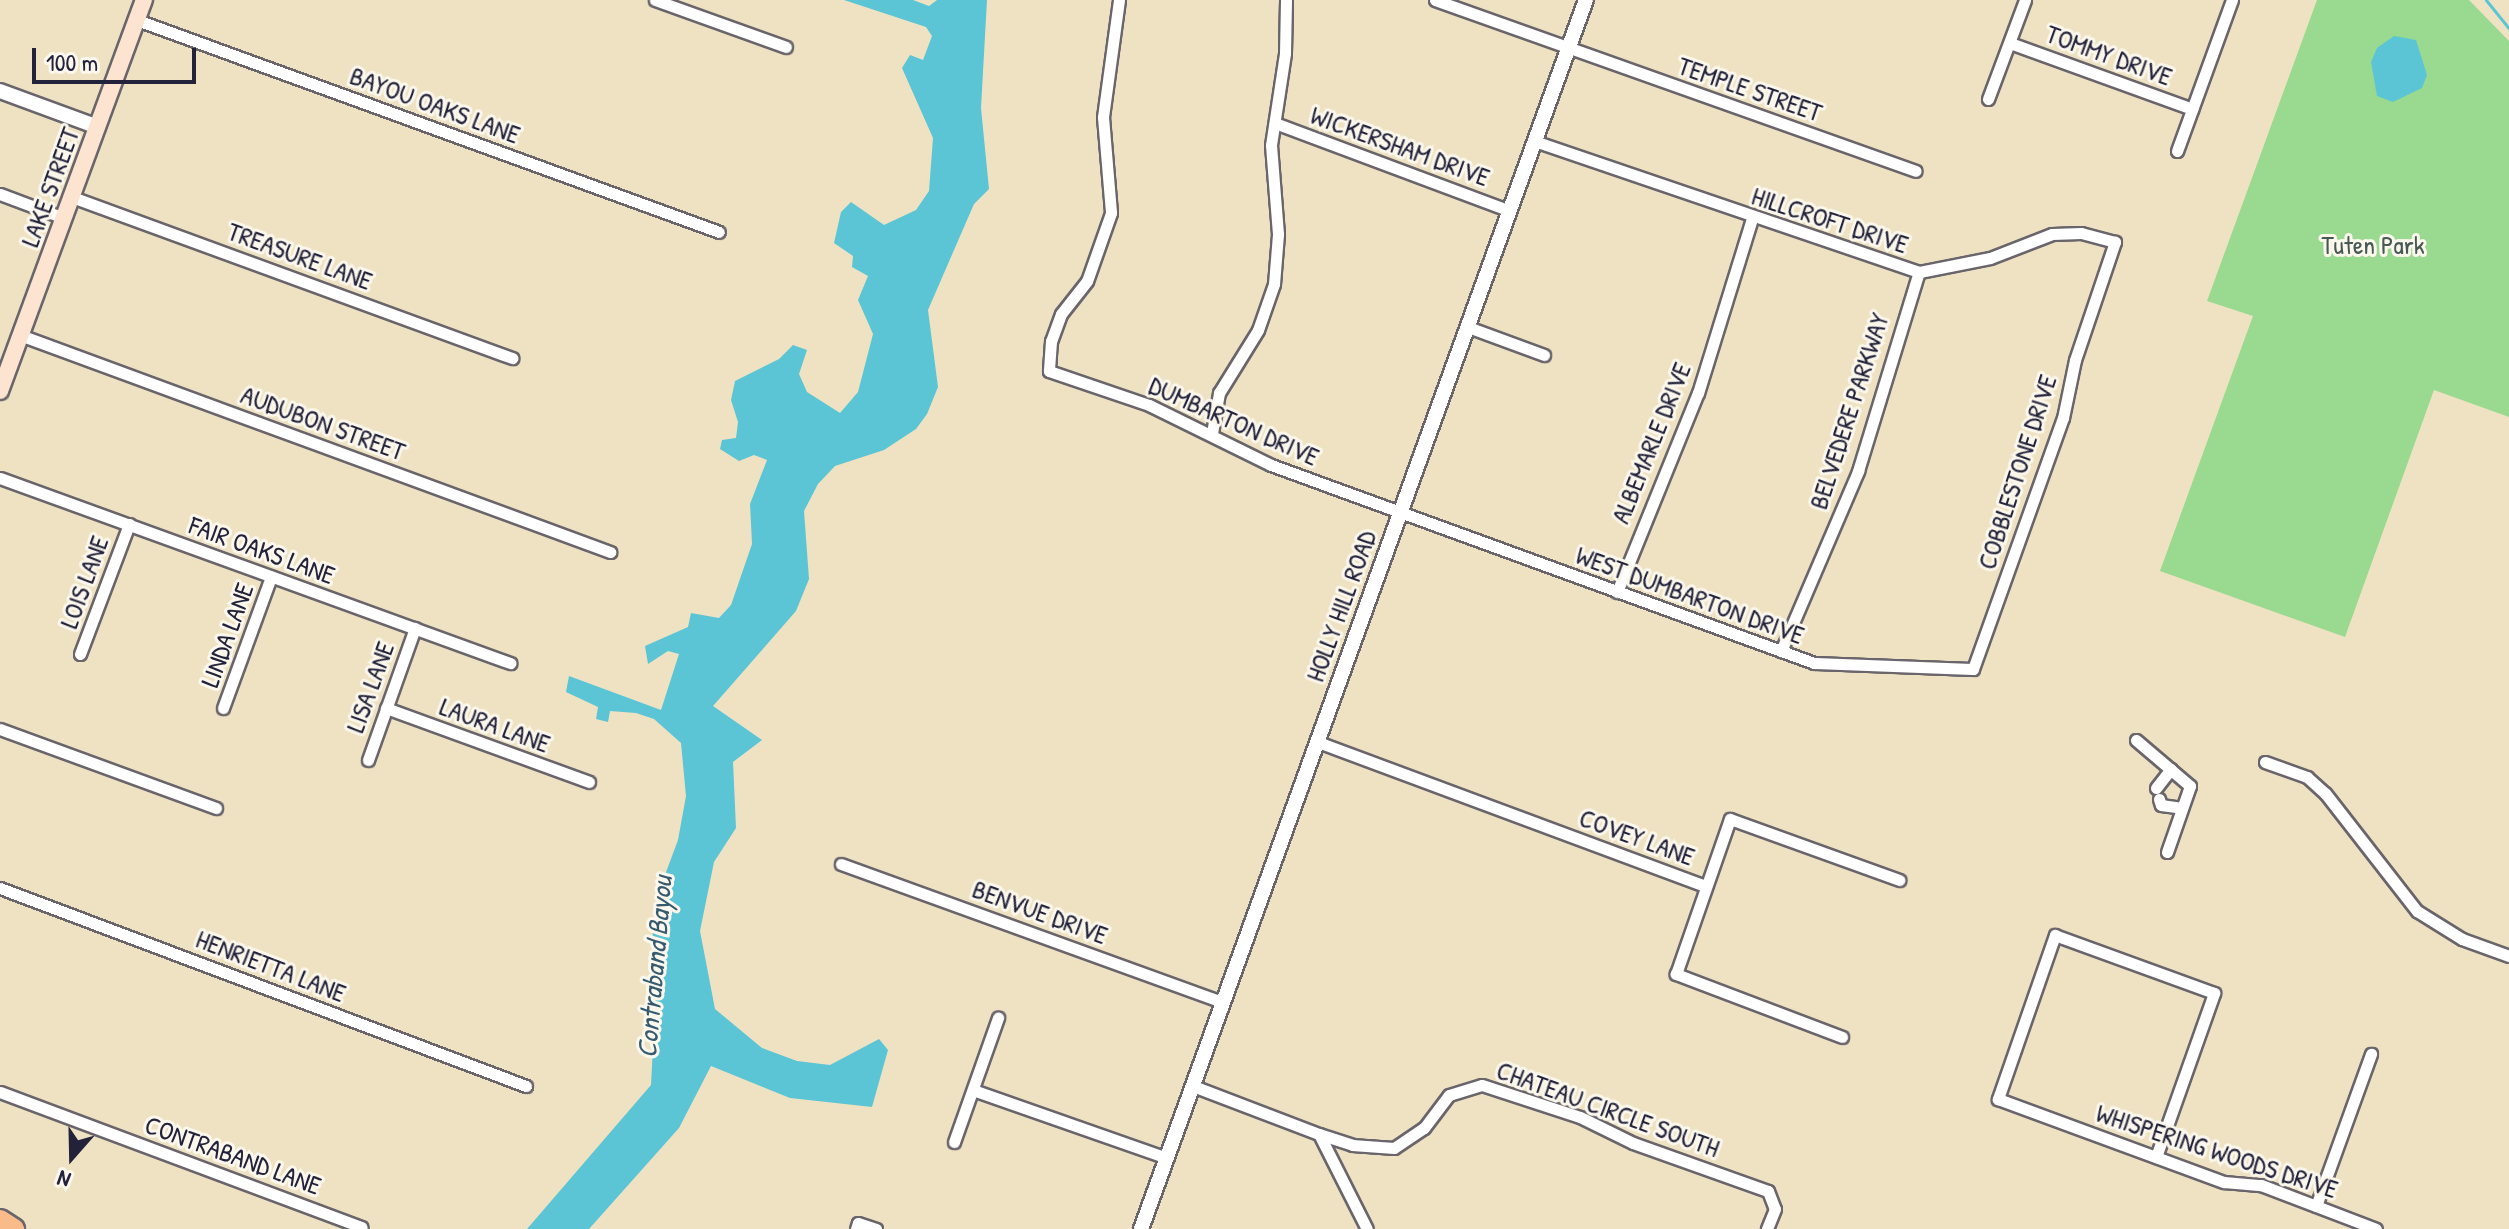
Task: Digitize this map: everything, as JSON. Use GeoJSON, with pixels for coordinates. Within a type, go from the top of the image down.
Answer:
{"type":"FeatureCollection","features":[{"type":"Feature","properties":{"kind":"highway"},"geometry":{"type":"LineString","coordinates":[[0,1220],[14,1229]]}},
{"type":"Feature","properties":{"kind":"main road","name":"LAKE STREET"},"geometry":{"type":"LineString","coordinates":[[0,391],[5,361],[20,335],[144,0]]}},
{"type":"Feature","properties":{"kind":"street"},"geometry":{"type":"LineString","coordinates":[[655,0],[786,47]]}},
{"type":"Feature","properties":{"kind":"street","name":"DUMBARTON DRIVE"},"geometry":{"type":"LineString","coordinates":[[1119,0],[1103,117],[1111,213],[1087,281],[1061,314],[1051,341],[1049,371],[1212,433],[1271,465],[1401,512]]}},
{"type":"Feature","properties":{"kind":"street"},"geometry":{"type":"LineString","coordinates":[[1212,433],[1219,393],[1258,330],[1274,284],[1275,123],[1286,0]]}},
{"type":"Feature","properties":{"kind":"street","name":"TEMPLE STREET"},"geometry":{"type":"LineString","coordinates":[[1435,0],[1916,171]]}},
{"type":"Feature","properties":{"kind":"street","name":"HOLLY HILL ROAD"},"geometry":{"type":"LineString","coordinates":[[1141,1229],[1586,0]]}},
{"type":"Feature","properties":{"kind":"street"},"geometry":{"type":"LineString","coordinates":[[1988,99],[2025,0]]}},
{"type":"Feature","properties":{"kind":"street"},"geometry":{"type":"LineString","coordinates":[[2177,151],[2232,0]]}},
{"type":"Feature","properties":{"kind":"street","name":"BAYOU OAKS LANE"},"geometry":{"type":"LineString","coordinates":[[137,20],[719,232]]}},
{"type":"Feature","properties":{"kind":"street","name":"TOMMY DRIVE"},"geometry":{"type":"LineString","coordinates":[[2010,43],[2192,109]]}},
{"type":"Feature","properties":{"kind":"street"},"geometry":{"type":"LineString","coordinates":[[0,91],[98,127]]}},
{"type":"Feature","properties":{"kind":"street","name":"WICKERSHAM DRIVE"},"geometry":{"type":"LineString","coordinates":[[1275,123],[1510,211]]}},
{"type":"Feature","properties":{"kind":"street","name":"HILLCROFT DRIVE"},"geometry":{"type":"LineString","coordinates":[[1535,141],[1752,219],[1919,272],[1990,258],[2052,234],[2081,233],[2115,242]]}},
{"type":"Feature","properties":{"kind":"street"},"geometry":{"type":"LineString","coordinates":[[0,194],[64,218]]}},
{"type":"Feature","properties":{"kind":"street","name":"TREASURE LANE"},"geometry":{"type":"LineString","coordinates":[[72,197],[512,358]]}},
{"type":"Feature","properties":{"kind":"street","name":"ALBEMARLE DRIVE"},"geometry":{"type":"LineString","coordinates":[[1617,592],[1648,504],[1693,405],[1752,219]]}},
{"type":"Feature","properties":{"kind":"street","name":"COBBLESTONE DRIVE"},"geometry":{"type":"LineString","coordinates":[[1973,669],[2063,418],[2075,360],[2115,242]]}},
{"type":"Feature","properties":{"kind":"street","name":"BELVEDERE PARKWAY"},"geometry":{"type":"LineString","coordinates":[[1781,651],[1858,471],[1919,272]]}},
{"type":"Feature","properties":{"kind":"street"},"geometry":{"type":"LineString","coordinates":[[1468,327],[1544,355]]}},
{"type":"Feature","properties":{"kind":"street","name":"AUDUBON STREET"},"geometry":{"type":"LineString","coordinates":[[20,335],[610,552]]}},
{"type":"Feature","properties":{"kind":"street","name":"FAIR OAKS LANE"},"geometry":{"type":"LineString","coordinates":[[0,478],[510,663]]}},
{"type":"Feature","properties":{"kind":"street","name":"WEST DUMBARTON DRIVE"},"geometry":{"type":"LineString","coordinates":[[1401,512],[1781,651],[1845,669],[1973,669]]}},
{"type":"Feature","properties":{"kind":"street","name":"LOIS LANE"},"geometry":{"type":"LineString","coordinates":[[80,654],[129,524]]}},
{"type":"Feature","properties":{"kind":"street","name":"LINDA LANE"},"geometry":{"type":"LineString","coordinates":[[223,708],[271,577]]}},
{"type":"Feature","properties":{"kind":"street","name":"LISA LANE"},"geometry":{"type":"LineString","coordinates":[[368,760],[415,628]]}},
{"type":"Feature","properties":{"kind":"street","name":"LAURA LANE"},"geometry":{"type":"LineString","coordinates":[[386,708],[589,782]]}},
{"type":"Feature","properties":{"kind":"street"},"geometry":{"type":"LineString","coordinates":[[0,729],[216,808]]}},
{"type":"Feature","properties":{"kind":"street"},"geometry":{"type":"LineString","coordinates":[[2136,740],[2190,786],[2167,852]]}},
{"type":"Feature","properties":{"kind":"street","name":"COVEY LANE"},"geometry":{"type":"LineString","coordinates":[[1318,742],[1706,886],[1730,819],[1899,880]]}},
{"type":"Feature","properties":{"kind":"street"},"geometry":{"type":"LineString","coordinates":[[2265,762],[2307,777],[2325,793],[2417,911],[2462,939],[2509,956]]}},
{"type":"Feature","properties":{"kind":"street"},"geometry":{"type":"LineString","coordinates":[[2171,769],[2157,793],[2161,805],[2182,808]]}},
{"type":"Feature","properties":{"kind":"street","name":"BENVUE DRIVE"},"geometry":{"type":"LineString","coordinates":[[841,864],[1223,1002]]}},
{"type":"Feature","properties":{"kind":"street"},"geometry":{"type":"LineString","coordinates":[[1706,886],[1676,974],[1842,1037]]}},
{"type":"Feature","properties":{"kind":"street","name":"HENRIETTA LANE"},"geometry":{"type":"LineString","coordinates":[[0,888],[526,1086]]}},
{"type":"Feature","properties":{"kind":"street","name":"WHISPERING WOODS DRIVE"},"geometry":{"type":"LineString","coordinates":[[2156,1157],[2214,993],[2055,935],[1998,1099],[2224,1182],[2261,1185],[2376,1229]]}},
{"type":"Feature","properties":{"kind":"street"},"geometry":{"type":"LineString","coordinates":[[954,1142],[998,1018]]}},
{"type":"Feature","properties":{"kind":"street"},"geometry":{"type":"LineString","coordinates":[[2316,1206],[2371,1054]]}},
{"type":"Feature","properties":{"kind":"street","name":"CHATEAU CIRCLE SOUTH"},"geometry":{"type":"LineString","coordinates":[[1193,1086],[1319,1134],[1366,1148],[1394,1148],[1424,1128],[1449,1095],[1482,1085],[1580,1117],[1633,1143],[1768,1191],[1775,1209],[1767,1229]]}},
{"type":"Feature","properties":{"kind":"street"},"geometry":{"type":"LineString","coordinates":[[973,1090],[1167,1158]]}},
{"type":"Feature","properties":{"kind":"street","name":"CONTRABAND LANE"},"geometry":{"type":"LineString","coordinates":[[0,1092],[362,1227]]}},
{"type":"Feature","properties":{"kind":"street"},"geometry":{"type":"LineString","coordinates":[[1319,1134],[1367,1229]]}},
{"type":"Feature","properties":{"kind":"street"},"geometry":{"type":"LineString","coordinates":[[856,1229],[858,1223],[876,1229]]}},
{"type":"Feature","properties":{"kind":"green space","name":"Tuten Park"},"geometry":{"type":"Polygon","coordinates":[[[2317,0],[2469,0],[2509,41],[2509,417],[2434,390],[2345,637],[2160,571],[2253,316],[2207,301],[2317,0]]]}},
{"type":"Feature","properties":{"kind":"water"},"geometry":{"type":"Polygon","coordinates":[[[844,0],[913,0],[929,6],[937,0],[987,0],[981,108],[989,189],[974,204],[928,310],[938,387],[927,414],[916,429],[884,450],[835,466],[818,484],[804,511],[809,579],[796,611],[713,706],[762,740],[733,762],[736,828],[714,862],[700,931],[715,1009],[762,1048],[797,1061],[830,1065],[879,1039],[888,1050],[872,1107],[790,1098],[711,1066],[679,1128],[589,1229],[527,1229],[651,1085],[656,988],[652,939],[659,891],[678,840],[686,796],[681,743],[654,719],[636,713],[610,711],[608,722],[596,719],[598,707],[566,692],[569,676],[661,710],[679,654],[668,651],[648,664],[645,646],[688,627],[691,613],[719,618],[731,605],[752,544],[750,504],[767,460],[754,455],[739,461],[720,449],[722,440],[736,438],[738,422],[731,400],[735,381],[779,359],[793,345],[807,350],[799,374],[807,392],[840,413],[858,392],[873,334],[858,300],[868,276],[852,267],[853,256],[834,243],[841,212],[851,202],[884,225],[916,210],[929,191],[933,138],[902,68],[910,55],[923,60],[932,36],[926,27],[844,0]]]}},
{"type":"Feature","properties":{"kind":"water"},"geometry":{"type":"Polygon","coordinates":[[[2394,36],[2416,40],[2427,75],[2422,88],[2393,102],[2377,96],[2371,62],[2377,48],[2394,36]]]}},
{"type":"Feature","properties":{"kind":"waterway"},"geometry":{"type":"LineString","coordinates":[[2486,0],[2509,28]]}},
{"type":"Feature","properties":{"kind":"water label","name":"Contraband Bayou"},"geometry":{"type":"Point","coordinates":[654,967]}}]}
